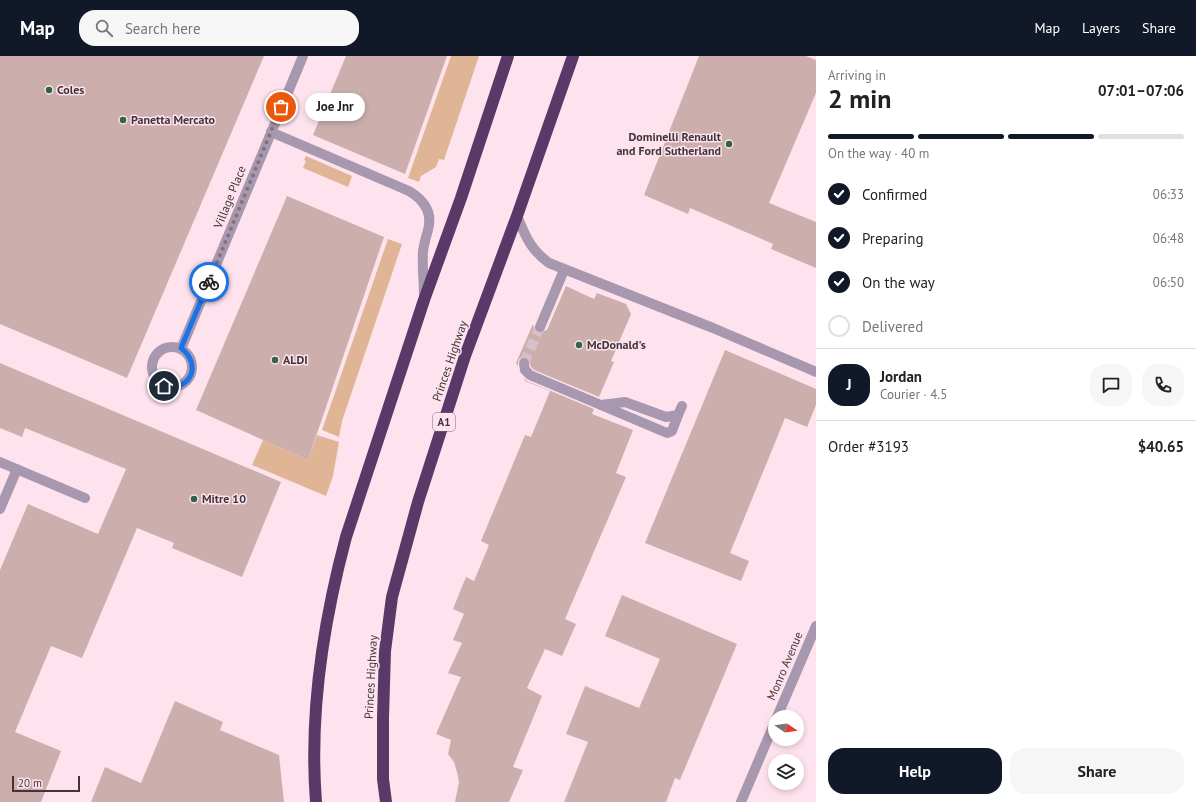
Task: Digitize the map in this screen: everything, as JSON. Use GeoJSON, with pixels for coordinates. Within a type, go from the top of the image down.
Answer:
{"type":"FeatureCollection","features":[{"type":"Feature","properties":{"kind":"highway"},"geometry":{"type":"LineString","coordinates":[[316,802],[314,752],[322,649],[328,610],[346,537],[424,300],[461,198],[508,56]]}},
{"type":"Feature","properties":{"kind":"highway","name":"Princes Highway"},"geometry":{"type":"LineString","coordinates":[[386,802],[383,779],[383,716],[385,651],[392,597],[418,502],[466,356],[573,56]]}},
{"type":"Feature","properties":{"kind":"street","name":"Village Place"},"geometry":{"type":"LineString","coordinates":[[181,348],[303,56]]}},
{"type":"Feature","properties":{"kind":"street"},"geometry":{"type":"LineString","coordinates":[[271,132],[409,191],[419,197],[426,205],[430,222],[423,253],[424,300]]}},
{"type":"Feature","properties":{"kind":"street"},"geometry":{"type":"LineString","coordinates":[[517,216],[533,250],[549,263],[713,328],[816,372]]}},
{"type":"Feature","properties":{"kind":"street"},"geometry":{"type":"LineString","coordinates":[[540,327],[564,270]]}},
{"type":"Feature","properties":{"kind":"street"},"geometry":{"type":"LineString","coordinates":[[168,346],[181,348],[191,359],[192,372],[189,379],[178,387],[164,386],[154,377],[151,364],[153,358],[162,349],[168,346]]}},
{"type":"Feature","properties":{"kind":"street"},"geometry":{"type":"LineString","coordinates":[[524,363],[525,370],[530,376],[667,433],[672,431],[680,410],[666,418],[624,402],[601,405]]}},
{"type":"Feature","properties":{"kind":"street"},"geometry":{"type":"LineString","coordinates":[[0,462],[85,498]]}},
{"type":"Feature","properties":{"kind":"street"},"geometry":{"type":"LineString","coordinates":[[0,509],[17,469]]}},
{"type":"Feature","properties":{"kind":"street","name":"Monro Avenue"},"geometry":{"type":"LineString","coordinates":[[780,710],[816,626]]}},
{"type":"Feature","properties":{"kind":"street"},"geometry":{"type":"LineString","coordinates":[[741,802],[768,738]]}},
{"type":"Feature","properties":{"kind":"shaded area"},"geometry":{"type":"Polygon","coordinates":[[[451,56],[479,56],[444,160],[439,159],[436,167],[421,176],[419,182],[408,178],[451,56]]]}},
{"type":"Feature","properties":{"kind":"shaded area"},"geometry":{"type":"Polygon","coordinates":[[[306,156],[352,176],[348,187],[303,168],[306,161],[304,160],[306,156]]]}},
{"type":"Feature","properties":{"kind":"shaded area"},"geometry":{"type":"Polygon","coordinates":[[[388,239],[402,244],[342,421],[339,437],[322,430],[388,239]]]}},
{"type":"Feature","properties":{"kind":"shaded area"},"geometry":{"type":"Polygon","coordinates":[[[317,435],[339,442],[333,476],[326,496],[252,465],[263,440],[308,460],[317,435]]]}},
{"type":"Feature","properties":{"kind":"building"},"geometry":{"type":"Polygon","coordinates":[[[0,56],[264,56],[127,378],[0,324],[0,56]]]}},
{"type":"Feature","properties":{"kind":"building"},"geometry":{"type":"Polygon","coordinates":[[[346,56],[447,56],[405,174],[313,135],[346,56]]]}},
{"type":"Feature","properties":{"kind":"building","name":"Dominelli Renault and Ford Sutherland"},"geometry":{"type":"Polygon","coordinates":[[[699,56],[806,56],[816,60],[816,93],[769,203],[816,222],[816,268],[771,249],[773,244],[690,208],[688,214],[644,195],[699,56]]]}},
{"type":"Feature","properties":{"kind":"building"},"geometry":{"type":"Polygon","coordinates":[[[287,196],[384,237],[308,460],[196,410],[287,196]]]}},
{"type":"Feature","properties":{"kind":"building","name":"McDonald's"},"geometry":{"type":"Polygon","coordinates":[[[566,286],[594,299],[597,293],[626,304],[631,314],[611,361],[614,362],[599,397],[534,370],[531,367],[527,357],[520,358],[518,361],[518,366],[516,363],[533,324],[537,333],[547,330],[566,286]]]}},
{"type":"Feature","properties":{"kind":"building"},"geometry":{"type":"Polygon","coordinates":[[[725,350],[816,389],[816,405],[807,427],[785,418],[730,553],[749,561],[741,581],[645,543],[725,350]]]}},
{"type":"Feature","properties":{"kind":"building"},"geometry":{"type":"Polygon","coordinates":[[[0,363],[281,482],[242,577],[172,548],[174,543],[137,528],[82,658],[51,646],[15,732],[61,751],[41,802],[0,802],[0,570],[28,504],[98,534],[126,469],[25,428],[22,437],[0,428],[0,363]]]}},
{"type":"Feature","properties":{"kind":"building"},"geometry":{"type":"Polygon","coordinates":[[[524,378],[527,381],[594,409],[592,414],[633,430],[616,473],[626,477],[565,619],[576,624],[562,656],[545,649],[527,688],[542,696],[513,767],[523,770],[509,802],[455,802],[459,782],[454,762],[448,754],[451,740],[436,734],[461,677],[448,673],[462,643],[453,640],[464,614],[453,609],[466,577],[474,581],[489,545],[481,541],[525,435],[531,437],[550,391],[525,381],[524,378]]]}},
{"type":"Feature","properties":{"kind":"building"},"geometry":{"type":"Polygon","coordinates":[[[622,595],[737,644],[680,780],[675,778],[666,802],[564,802],[588,742],[566,734],[585,686],[639,708],[660,659],[605,636],[622,595]]]}},
{"type":"Feature","properties":{"kind":"building"},"geometry":{"type":"Polygon","coordinates":[[[175,701],[223,722],[220,730],[279,755],[284,802],[91,802],[105,767],[141,783],[175,701]]]}},
{"type":"Feature","properties":{"kind":"tunnel"},"geometry":{"type":"LineString","coordinates":[[524,363],[540,327]]}},
{"type":"Feature","properties":{"kind":"way so far"},"geometry":{"type":"LineString","coordinates":[[209,282],[281,107]]}},
{"type":"Feature","properties":{"kind":"place","name":"Coles"},"geometry":{"type":"Point","coordinates":[49,90]}},
{"type":"Feature","properties":{"kind":"place","name":"Joe Jnr"},"geometry":{"type":"Point","coordinates":[281,107]}},
{"type":"Feature","properties":{"kind":"place","name":"Panetta Mercato"},"geometry":{"type":"Point","coordinates":[123,120]}},
{"type":"Feature","properties":{"kind":"place","name":"Dominelli Renault and Ford Sutherland"},"geometry":{"type":"Point","coordinates":[729,144]}},
{"type":"Feature","properties":{"kind":"place","name":"McDonald's"},"geometry":{"type":"Point","coordinates":[579,345]}},
{"type":"Feature","properties":{"kind":"place","name":"ALDI"},"geometry":{"type":"Point","coordinates":[275,360]}},
{"type":"Feature","properties":{"kind":"place","name":"Mitre 10"},"geometry":{"type":"Point","coordinates":[194,499]}},
{"type":"Feature","properties":{"kind":"route"},"geometry":{"type":"LineString","coordinates":[[164,386],[178,387],[189,379],[192,372],[191,359],[181,348],[209,282]]}}]}
